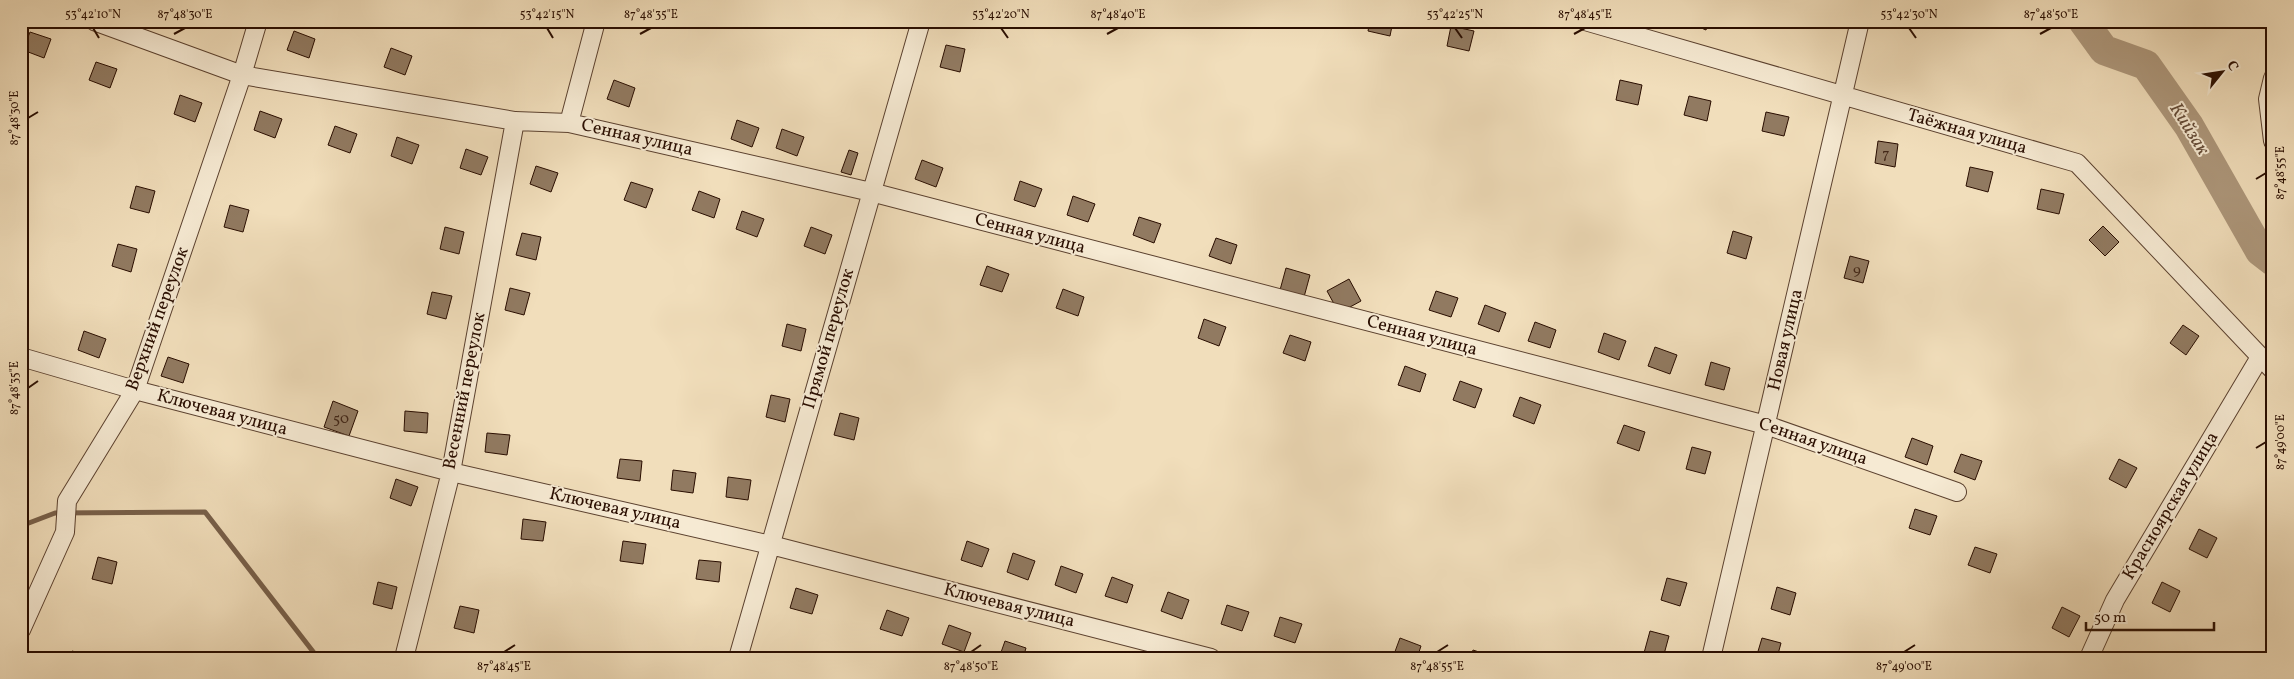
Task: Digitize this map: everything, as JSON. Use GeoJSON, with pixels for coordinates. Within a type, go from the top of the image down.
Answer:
{"type":"FeatureCollection","features":[{"type":"Feature","properties":{"kind":"street","name":"Сенная улица"},"geometry":{"type":"LineString","coordinates":[[94,21],[242,75],[515,121],[569,123],[870,192],[1766,425],[1957,492]]}},
{"type":"Feature","properties":{"kind":"street","name":"Верхний переулок"},"geometry":{"type":"LineString","coordinates":[[21,630],[65,532],[67,500],[135,390],[242,75],[258,21]]}},
{"type":"Feature","properties":{"kind":"street"},"geometry":{"type":"LineString","coordinates":[[569,123],[596,21]]}},
{"type":"Feature","properties":{"kind":"street","name":"Прямой переулок"},"geometry":{"type":"LineString","coordinates":[[738,658],[920,21]]}},
{"type":"Feature","properties":{"kind":"street","name":"Таёжная улица"},"geometry":{"type":"LineString","coordinates":[[1585,21],[1842,97],[2077,163],[2273,370]]}},
{"type":"Feature","properties":{"kind":"street","name":"Новая улица"},"geometry":{"type":"LineString","coordinates":[[1711,658],[1860,21]]}},
{"type":"Feature","properties":{"kind":"street"},"geometry":{"type":"LineString","coordinates":[[2273,78],[2268,100],[2273,141]]}},
{"type":"Feature","properties":{"kind":"street","name":"Весенний переулок"},"geometry":{"type":"LineString","coordinates":[[404,658],[450,472],[515,121]]}},
{"type":"Feature","properties":{"kind":"street","name":"Ключевая улица"},"geometry":{"type":"LineString","coordinates":[[21,357],[135,390],[450,472],[771,545],[1211,658]]}},
{"type":"Feature","properties":{"kind":"street","name":"Красноярская улица"},"geometry":{"type":"LineString","coordinates":[[2089,658],[2115,600],[2266,361]]}},
{"type":"Feature","properties":{"kind":"building"},"geometry":{"type":"Polygon","coordinates":[[[626,21],[646,21],[645,27],[626,21]]]}},
{"type":"Feature","properties":{"kind":"building"},"geometry":{"type":"Polygon","coordinates":[[[1370,21],[1393,21],[1390,36],[1368,31],[1370,21]]]}},
{"type":"Feature","properties":{"kind":"building"},"geometry":{"type":"Polygon","coordinates":[[[1685,21],[1709,21],[1706,30],[1685,21]]]}},
{"type":"Feature","properties":{"kind":"building"},"geometry":{"type":"Polygon","coordinates":[[[1451,26],[1474,31],[1469,51],[1447,46],[1451,26]]]}},
{"type":"Feature","properties":{"kind":"building"},"geometry":{"type":"Polygon","coordinates":[[[294,31],[315,39],[309,58],[287,50],[294,31]]]}},
{"type":"Feature","properties":{"kind":"building"},"geometry":{"type":"Polygon","coordinates":[[[30,32],[51,39],[44,58],[23,50],[30,32]]]}},
{"type":"Feature","properties":{"kind":"building"},"geometry":{"type":"Polygon","coordinates":[[[946,45],[965,49],[960,72],[940,67],[946,45]]]}},
{"type":"Feature","properties":{"kind":"building"},"geometry":{"type":"Polygon","coordinates":[[[391,48],[412,56],[405,75],[384,67],[391,48]]]}},
{"type":"Feature","properties":{"kind":"building"},"geometry":{"type":"Polygon","coordinates":[[[96,62],[117,69],[110,88],[89,80],[96,62]]]}},
{"type":"Feature","properties":{"kind":"building"},"geometry":{"type":"Polygon","coordinates":[[[614,80],[635,88],[629,107],[607,99],[614,80]]]}},
{"type":"Feature","properties":{"kind":"building"},"geometry":{"type":"Polygon","coordinates":[[[1620,80],[1642,85],[1638,105],[1616,100],[1620,80]]]}},
{"type":"Feature","properties":{"kind":"building"},"geometry":{"type":"Polygon","coordinates":[[[180,95],[202,103],[195,122],[174,114],[180,95]]]}},
{"type":"Feature","properties":{"kind":"building"},"geometry":{"type":"Polygon","coordinates":[[[1689,96],[1711,101],[1707,121],[1684,115],[1689,96]]]}},
{"type":"Feature","properties":{"kind":"building"},"geometry":{"type":"Polygon","coordinates":[[[260,111],[282,119],[275,138],[254,130],[260,111]]]}},
{"type":"Feature","properties":{"kind":"building"},"geometry":{"type":"Polygon","coordinates":[[[1766,112],[1789,117],[1784,136],[1762,131],[1766,112]]]}},
{"type":"Feature","properties":{"kind":"building"},"geometry":{"type":"Polygon","coordinates":[[[737,120],[759,128],[752,147],[731,139],[737,120]]]}},
{"type":"Feature","properties":{"kind":"building"},"geometry":{"type":"Polygon","coordinates":[[[335,126],[357,134],[350,153],[328,145],[335,126]]]}},
{"type":"Feature","properties":{"kind":"building"},"geometry":{"type":"Polygon","coordinates":[[[782,129],[804,137],[797,156],[776,148],[782,129]]]}},
{"type":"Feature","properties":{"kind":"building"},"geometry":{"type":"Polygon","coordinates":[[[397,137],[419,145],[412,164],[391,156],[397,137]]]}},
{"type":"Feature","properties":{"kind":"building"},"geometry":{"type":"Polygon","coordinates":[[[1878,141],[1898,144],[1895,167],[1875,163],[1878,141]]]}},
{"type":"Feature","properties":{"kind":"building"},"geometry":{"type":"Polygon","coordinates":[[[466,149],[488,157],[481,175],[460,168],[466,149]]]}},
{"type":"Feature","properties":{"kind":"building"},"geometry":{"type":"Polygon","coordinates":[[[849,150],[858,153],[851,175],[841,172],[849,150]]]}},
{"type":"Feature","properties":{"kind":"building"},"geometry":{"type":"Polygon","coordinates":[[[922,160],[943,168],[936,187],[915,179],[922,160]]]}},
{"type":"Feature","properties":{"kind":"building"},"geometry":{"type":"Polygon","coordinates":[[[536,166],[558,173],[551,192],[530,184],[536,166]]]}},
{"type":"Feature","properties":{"kind":"building"},"geometry":{"type":"Polygon","coordinates":[[[1970,167],[1993,172],[1988,192],[1966,186],[1970,167]]]}},
{"type":"Feature","properties":{"kind":"building"},"geometry":{"type":"Polygon","coordinates":[[[1020,181],[1042,189],[1035,207],[1014,200],[1020,181]]]}},
{"type":"Feature","properties":{"kind":"building"},"geometry":{"type":"Polygon","coordinates":[[[631,182],[653,189],[646,208],[624,200],[631,182]]]}},
{"type":"Feature","properties":{"kind":"building"},"geometry":{"type":"Polygon","coordinates":[[[136,186],[155,191],[149,213],[130,208],[136,186]]]}},
{"type":"Feature","properties":{"kind":"building"},"geometry":{"type":"Polygon","coordinates":[[[2041,189],[2064,194],[2059,214],[2037,209],[2041,189]]]}},
{"type":"Feature","properties":{"kind":"building"},"geometry":{"type":"Polygon","coordinates":[[[699,191],[720,199],[714,218],[692,210],[699,191]]]}},
{"type":"Feature","properties":{"kind":"building"},"geometry":{"type":"Polygon","coordinates":[[[1073,196],[1095,204],[1088,222],[1067,215],[1073,196]]]}},
{"type":"Feature","properties":{"kind":"building"},"geometry":{"type":"Polygon","coordinates":[[[230,205],[249,210],[243,232],[224,227],[230,205]]]}},
{"type":"Feature","properties":{"kind":"building"},"geometry":{"type":"Polygon","coordinates":[[[742,211],[764,219],[757,237],[736,229],[742,211]]]}},
{"type":"Feature","properties":{"kind":"building"},"geometry":{"type":"Polygon","coordinates":[[[1139,217],[1161,224],[1154,243],[1133,235],[1139,217]]]}},
{"type":"Feature","properties":{"kind":"building"},"geometry":{"type":"Polygon","coordinates":[[[2103,226],[2119,242],[2105,256],[2089,240],[2103,226]]]}},
{"type":"Feature","properties":{"kind":"building"},"geometry":{"type":"Polygon","coordinates":[[[445,227],[464,232],[459,254],[440,249],[445,227]]]}},
{"type":"Feature","properties":{"kind":"building"},"geometry":{"type":"Polygon","coordinates":[[[811,227],[832,235],[825,254],[804,246],[811,227]]]}},
{"type":"Feature","properties":{"kind":"building"},"geometry":{"type":"Polygon","coordinates":[[[1733,231],[1752,237],[1746,259],[1727,253],[1733,231]]]}},
{"type":"Feature","properties":{"kind":"building"},"geometry":{"type":"Polygon","coordinates":[[[522,233],[541,237],[536,260],[516,255],[522,233]]]}},
{"type":"Feature","properties":{"kind":"building"},"geometry":{"type":"Polygon","coordinates":[[[1216,238],[1237,245],[1231,264],[1209,256],[1216,238]]]}},
{"type":"Feature","properties":{"kind":"building"},"geometry":{"type":"Polygon","coordinates":[[[118,244],[137,249],[131,272],[112,266],[118,244]]]}},
{"type":"Feature","properties":{"kind":"building"},"geometry":{"type":"Polygon","coordinates":[[[1850,256],[1869,261],[1863,283],[1844,278],[1850,256]]]}},
{"type":"Feature","properties":{"kind":"building"},"geometry":{"type":"Polygon","coordinates":[[[987,266],[1009,274],[1002,292],[980,285],[987,266]]]}},
{"type":"Feature","properties":{"kind":"building"},"geometry":{"type":"Polygon","coordinates":[[[1286,268],[1310,275],[1304,297],[1280,290],[1286,268]]]}},
{"type":"Feature","properties":{"kind":"building"},"geometry":{"type":"Polygon","coordinates":[[[1349,279],[1361,301],[1339,313],[1327,291],[1349,279]]]}},
{"type":"Feature","properties":{"kind":"building"},"geometry":{"type":"Polygon","coordinates":[[[510,288],[530,293],[524,315],[505,310],[510,288]]]}},
{"type":"Feature","properties":{"kind":"building"},"geometry":{"type":"Polygon","coordinates":[[[1063,289],[1084,297],[1078,316],[1056,308],[1063,289]]]}},
{"type":"Feature","properties":{"kind":"building"},"geometry":{"type":"Polygon","coordinates":[[[1436,291],[1458,298],[1451,317],[1429,310],[1436,291]]]}},
{"type":"Feature","properties":{"kind":"building"},"geometry":{"type":"Polygon","coordinates":[[[432,292],[452,296],[446,319],[427,314],[432,292]]]}},
{"type":"Feature","properties":{"kind":"building"},"geometry":{"type":"Polygon","coordinates":[[[1485,305],[1506,313],[1499,332],[1478,324],[1485,305]]]}},
{"type":"Feature","properties":{"kind":"building"},"geometry":{"type":"Polygon","coordinates":[[[1204,319],[1226,327],[1219,346],[1198,338],[1204,319]]]}},
{"type":"Feature","properties":{"kind":"building"},"geometry":{"type":"Polygon","coordinates":[[[1535,322],[1556,330],[1550,348],[1528,341],[1535,322]]]}},
{"type":"Feature","properties":{"kind":"building"},"geometry":{"type":"Polygon","coordinates":[[[787,324],[806,329],[801,351],[782,346],[787,324]]]}},
{"type":"Feature","properties":{"kind":"building"},"geometry":{"type":"Polygon","coordinates":[[[2183,325],[2199,336],[2186,355],[2170,343],[2183,325]]]}},
{"type":"Feature","properties":{"kind":"building"},"geometry":{"type":"Polygon","coordinates":[[[84,331],[106,339],[99,358],[78,350],[84,331]]]}},
{"type":"Feature","properties":{"kind":"building"},"geometry":{"type":"Polygon","coordinates":[[[1604,333],[1626,341],[1619,360],[1598,352],[1604,333]]]}},
{"type":"Feature","properties":{"kind":"building"},"geometry":{"type":"Polygon","coordinates":[[[1290,335],[1311,342],[1305,361],[1283,353],[1290,335]]]}},
{"type":"Feature","properties":{"kind":"building"},"geometry":{"type":"Polygon","coordinates":[[[1655,347],[1677,355],[1670,374],[1648,366],[1655,347]]]}},
{"type":"Feature","properties":{"kind":"building"},"geometry":{"type":"Polygon","coordinates":[[[168,357],[189,364],[183,383],[161,376],[168,357]]]}},
{"type":"Feature","properties":{"kind":"building"},"geometry":{"type":"Polygon","coordinates":[[[1711,362],[1730,368],[1724,390],[1705,385],[1711,362]]]}},
{"type":"Feature","properties":{"kind":"building"},"geometry":{"type":"Polygon","coordinates":[[[1405,366],[1426,374],[1420,392],[1398,385],[1405,366]]]}},
{"type":"Feature","properties":{"kind":"building"},"geometry":{"type":"Polygon","coordinates":[[[1460,381],[1482,389],[1475,408],[1453,400],[1460,381]]]}},
{"type":"Feature","properties":{"kind":"building"},"geometry":{"type":"Polygon","coordinates":[[[771,395],[790,399],[785,422],[766,417],[771,395]]]}},
{"type":"Feature","properties":{"kind":"building"},"geometry":{"type":"Polygon","coordinates":[[[1520,397],[1541,405],[1534,424],[1513,416],[1520,397]]]}},
{"type":"Feature","properties":{"kind":"building"},"geometry":{"type":"Polygon","coordinates":[[[333,401],[358,411],[349,436],[324,427],[333,401]]]}},
{"type":"Feature","properties":{"kind":"building"},"geometry":{"type":"Polygon","coordinates":[[[405,411],[428,413],[427,433],[404,431],[405,411]]]}},
{"type":"Feature","properties":{"kind":"building"},"geometry":{"type":"Polygon","coordinates":[[[840,413],[859,418],[854,440],[834,435],[840,413]]]}},
{"type":"Feature","properties":{"kind":"building"},"geometry":{"type":"Polygon","coordinates":[[[1624,425],[1645,432],[1639,451],[1617,443],[1624,425]]]}},
{"type":"Feature","properties":{"kind":"building"},"geometry":{"type":"Polygon","coordinates":[[[487,433],[510,435],[507,455],[485,452],[487,433]]]}},
{"type":"Feature","properties":{"kind":"building"},"geometry":{"type":"Polygon","coordinates":[[[1912,438],[1933,446],[1927,465],[1905,457],[1912,438]]]}},
{"type":"Feature","properties":{"kind":"building"},"geometry":{"type":"Polygon","coordinates":[[[1692,447],[1711,452],[1705,474],[1686,469],[1692,447]]]}},
{"type":"Feature","properties":{"kind":"building"},"geometry":{"type":"Polygon","coordinates":[[[1961,454],[1982,461],[1975,480],[1954,472],[1961,454]]]}},
{"type":"Feature","properties":{"kind":"building"},"geometry":{"type":"Polygon","coordinates":[[[620,459],[642,461],[640,481],[617,478],[620,459]]]}},
{"type":"Feature","properties":{"kind":"building"},"geometry":{"type":"Polygon","coordinates":[[[2119,459],[2137,468],[2126,488],[2109,479],[2119,459]]]}},
{"type":"Feature","properties":{"kind":"building"},"geometry":{"type":"Polygon","coordinates":[[[673,470],[696,473],[693,493],[671,490],[673,470]]]}},
{"type":"Feature","properties":{"kind":"building"},"geometry":{"type":"Polygon","coordinates":[[[728,477],[751,480],[748,500],[726,497],[728,477]]]}},
{"type":"Feature","properties":{"kind":"building"},"geometry":{"type":"Polygon","coordinates":[[[396,479],[418,487],[411,506],[390,498],[396,479]]]}},
{"type":"Feature","properties":{"kind":"building"},"geometry":{"type":"Polygon","coordinates":[[[1915,509],[1937,516],[1930,535],[1909,528],[1915,509]]]}},
{"type":"Feature","properties":{"kind":"building"},"geometry":{"type":"Polygon","coordinates":[[[523,519],[546,522],[543,541],[521,539],[523,519]]]}},
{"type":"Feature","properties":{"kind":"building"},"geometry":{"type":"Polygon","coordinates":[[[2199,529],[2217,538],[2207,558],[2189,549],[2199,529]]]}},
{"type":"Feature","properties":{"kind":"building"},"geometry":{"type":"Polygon","coordinates":[[[623,541],[646,544],[643,564],[620,561],[623,541]]]}},
{"type":"Feature","properties":{"kind":"building"},"geometry":{"type":"Polygon","coordinates":[[[967,541],[989,549],[982,567],[961,560],[967,541]]]}},
{"type":"Feature","properties":{"kind":"building"},"geometry":{"type":"Polygon","coordinates":[[[1975,547],[1997,554],[1990,573],[1968,565],[1975,547]]]}},
{"type":"Feature","properties":{"kind":"building"},"geometry":{"type":"Polygon","coordinates":[[[1013,553],[1035,561],[1028,580],[1007,572],[1013,553]]]}},
{"type":"Feature","properties":{"kind":"building"},"geometry":{"type":"Polygon","coordinates":[[[98,557],[117,562],[112,584],[92,579],[98,557]]]}},
{"type":"Feature","properties":{"kind":"building"},"geometry":{"type":"Polygon","coordinates":[[[699,560],[721,562],[719,582],[696,579],[699,560]]]}},
{"type":"Feature","properties":{"kind":"building"},"geometry":{"type":"Polygon","coordinates":[[[1061,566],[1083,574],[1076,593],[1055,585],[1061,566]]]}},
{"type":"Feature","properties":{"kind":"building"},"geometry":{"type":"Polygon","coordinates":[[[1112,577],[1133,585],[1127,603],[1105,596],[1112,577]]]}},
{"type":"Feature","properties":{"kind":"building"},"geometry":{"type":"Polygon","coordinates":[[[1667,578],[1687,583],[1680,606],[1661,600],[1667,578]]]}},
{"type":"Feature","properties":{"kind":"building"},"geometry":{"type":"Polygon","coordinates":[[[378,582],[397,587],[392,609],[373,604],[378,582]]]}},
{"type":"Feature","properties":{"kind":"building"},"geometry":{"type":"Polygon","coordinates":[[[2162,582],[2180,591],[2170,612],[2152,603],[2162,582]]]}},
{"type":"Feature","properties":{"kind":"building"},"geometry":{"type":"Polygon","coordinates":[[[1777,587],[1796,593],[1790,615],[1771,609],[1777,587]]]}},
{"type":"Feature","properties":{"kind":"building"},"geometry":{"type":"Polygon","coordinates":[[[796,588],[818,595],[812,614],[790,608],[796,588]]]}},
{"type":"Feature","properties":{"kind":"building"},"geometry":{"type":"Polygon","coordinates":[[[1168,592],[1189,600],[1182,619],[1161,611],[1168,592]]]}},
{"type":"Feature","properties":{"kind":"building"},"geometry":{"type":"Polygon","coordinates":[[[1227,605],[1249,612],[1242,631],[1221,624],[1227,605]]]}},
{"type":"Feature","properties":{"kind":"building"},"geometry":{"type":"Polygon","coordinates":[[[460,606],[479,610],[474,633],[454,628],[460,606]]]}},
{"type":"Feature","properties":{"kind":"building"},"geometry":{"type":"Polygon","coordinates":[[[2062,607],[2080,616],[2069,637],[2052,628],[2062,607]]]}},
{"type":"Feature","properties":{"kind":"building"},"geometry":{"type":"Polygon","coordinates":[[[887,610],[909,618],[902,636],[880,629],[887,610]]]}},
{"type":"Feature","properties":{"kind":"building"},"geometry":{"type":"Polygon","coordinates":[[[1280,617],[1302,624],[1295,643],[1274,636],[1280,617]]]}},
{"type":"Feature","properties":{"kind":"building"},"geometry":{"type":"Polygon","coordinates":[[[949,625],[971,633],[964,652],[942,644],[949,625]]]}},
{"type":"Feature","properties":{"kind":"building"},"geometry":{"type":"Polygon","coordinates":[[[1650,631],[1669,636],[1663,658],[1644,653],[1650,631]]]}},
{"type":"Feature","properties":{"kind":"building"},"geometry":{"type":"Polygon","coordinates":[[[1400,638],[1421,646],[1417,658],[1393,657],[1400,638]]]}},
{"type":"Feature","properties":{"kind":"building"},"geometry":{"type":"Polygon","coordinates":[[[1762,638],[1781,643],[1777,658],[1756,658],[1762,638]]]}},
{"type":"Feature","properties":{"kind":"building"},"geometry":{"type":"Polygon","coordinates":[[[1005,641],[1026,648],[1023,658],[999,658],[1005,641]]]}},
{"type":"Feature","properties":{"kind":"building"},"geometry":{"type":"Polygon","coordinates":[[[1473,650],[1494,657],[1494,658],[1470,658],[1473,650]]]}},
{"type":"Feature","properties":{"kind":"building"},"geometry":{"type":"Polygon","coordinates":[[[72,651],[94,657],[70,658],[72,651]]]}},
{"type":"Feature","properties":{"kind":"waterway","name":"Кийзак"},"geometry":{"type":"LineString","coordinates":[[2083,21],[2104,50],[2146,65],[2189,126],[2260,251],[2273,261]]}},
{"type":"Feature","properties":{"kind":"waterway"},"geometry":{"type":"LineString","coordinates":[[21,526],[55,513],[205,512],[318,658]]}}]}
